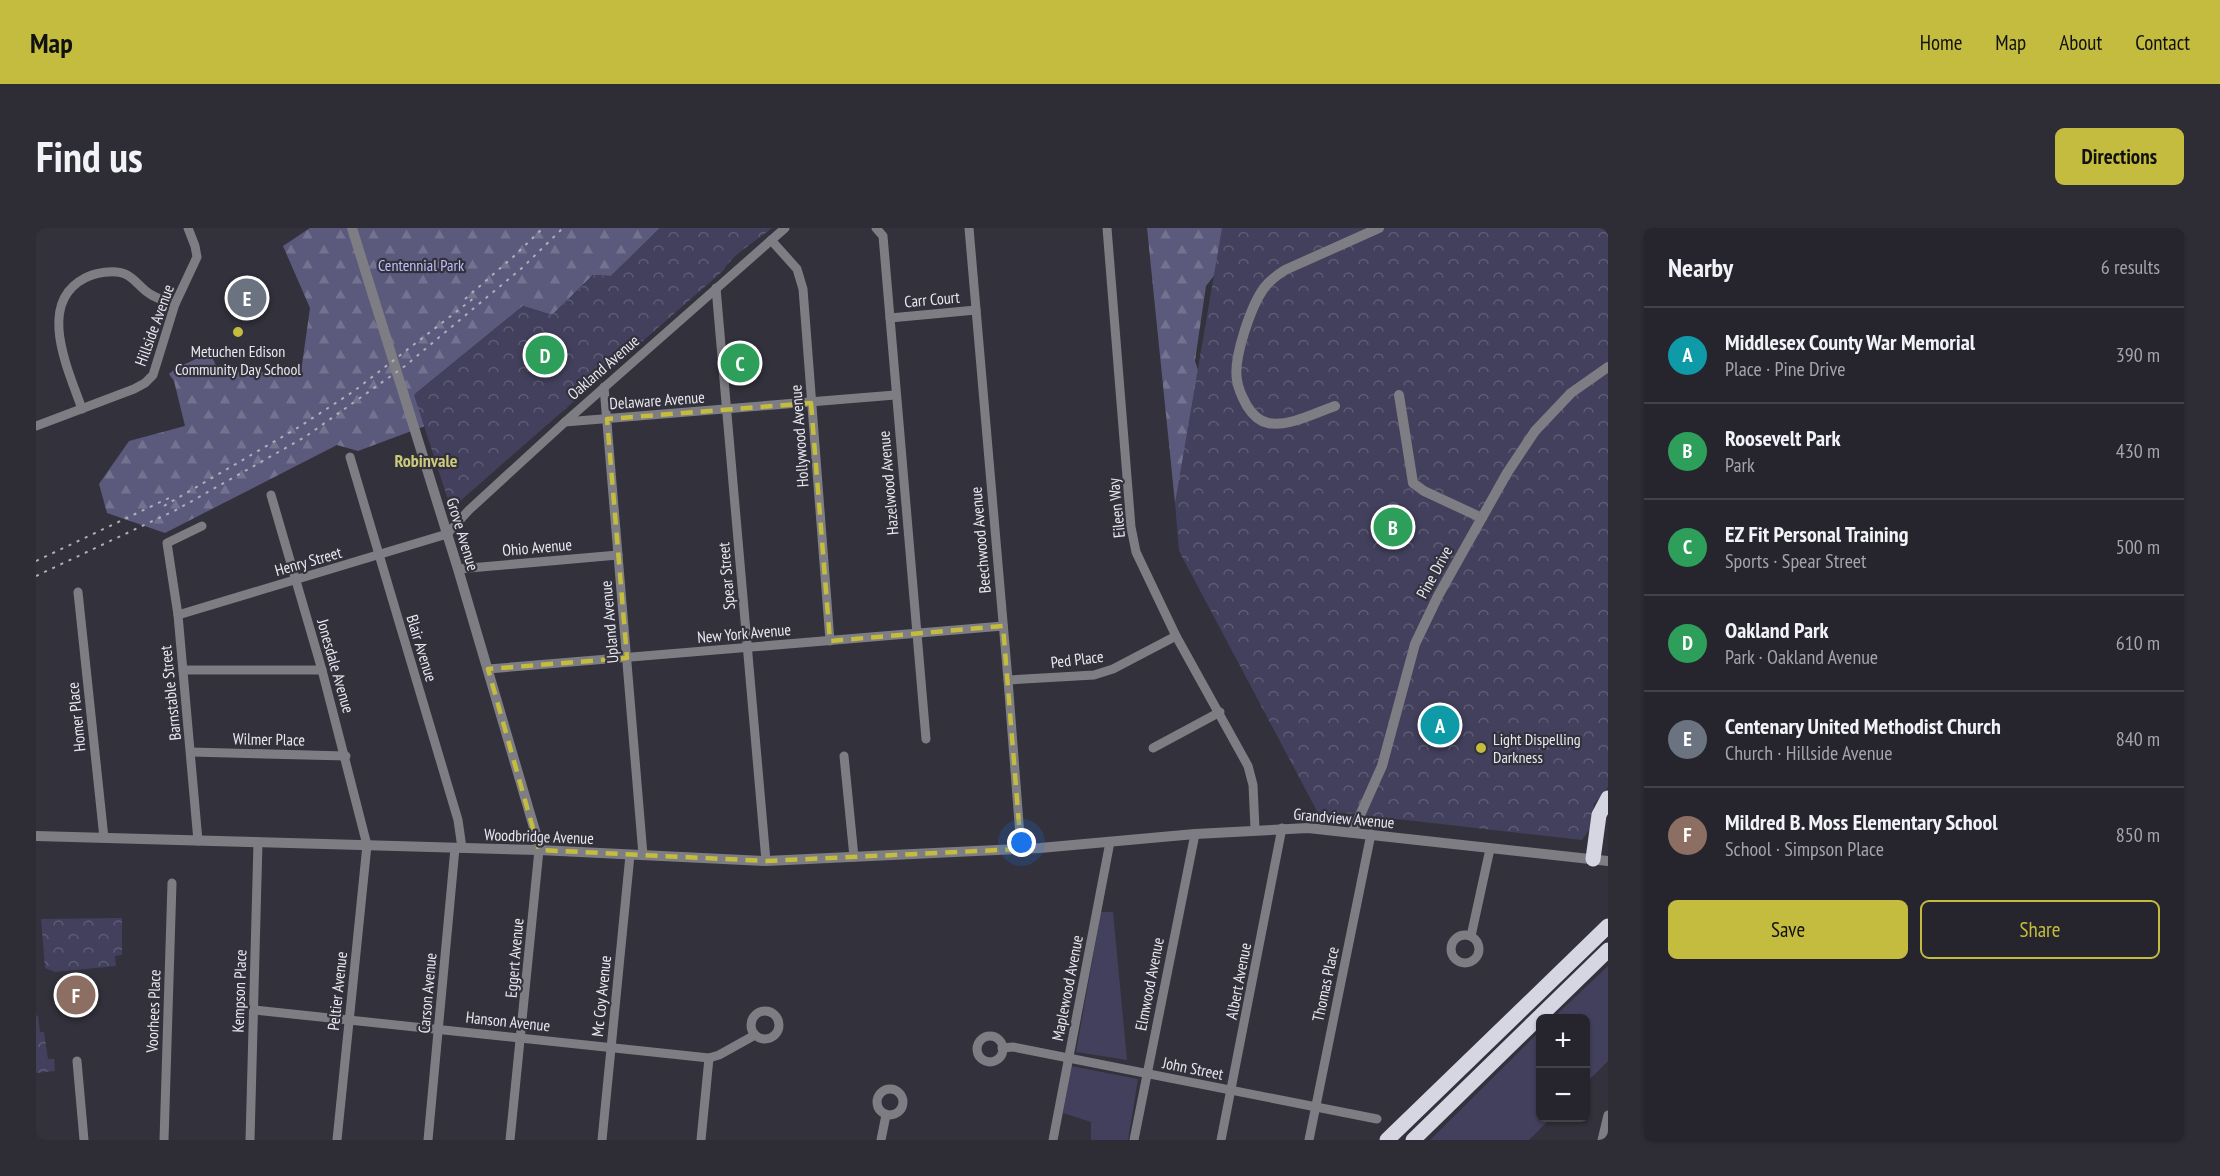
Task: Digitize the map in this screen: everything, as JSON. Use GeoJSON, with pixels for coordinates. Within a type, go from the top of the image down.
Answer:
{"type":"FeatureCollection","features":[{"type":"Feature","properties":{"kind":"highway"},"geometry":{"type":"LineString","coordinates":[[1600,860],[1599,815],[1608,798]]}},
{"type":"Feature","properties":{"kind":"highway"},"geometry":{"type":"LineString","coordinates":[[1387,1140],[1608,926]]}},
{"type":"Feature","properties":{"kind":"highway"},"geometry":{"type":"LineString","coordinates":[[1413,1140],[1608,951]]}},
{"type":"Feature","properties":{"kind":"street","name":"Grove Avenue"},"geometry":{"type":"LineString","coordinates":[[352,228],[489,669],[539,850]]}},
{"type":"Feature","properties":{"kind":"street","name":"Oakland Avenue"},"geometry":{"type":"LineString","coordinates":[[447,534],[469,510],[564,422],[785,228]]}},
{"type":"Feature","properties":{"kind":"street","name":"Hazelwood Avenue"},"geometry":{"type":"LineString","coordinates":[[876,228],[883,236],[926,739]]}},
{"type":"Feature","properties":{"kind":"street","name":"Beechwood Avenue"},"geometry":{"type":"LineString","coordinates":[[969,228],[1021,849]]}},
{"type":"Feature","properties":{"kind":"street","name":"Eileen Way"},"geometry":{"type":"LineString","coordinates":[[1107,228],[1131,526],[1136,552],[1176,636],[1248,766],[1253,785],[1255,829]]}},
{"type":"Feature","properties":{"kind":"street"},"geometry":{"type":"LineString","coordinates":[[1335,406],[1284,422],[1262,421],[1250,410],[1239,390],[1236,378],[1238,355],[1257,299],[1274,277],[1379,228]]}},
{"type":"Feature","properties":{"kind":"street","name":"Hillside Avenue"},"geometry":{"type":"LineString","coordinates":[[36,426],[134,389],[153,375],[175,304],[196,257],[192,230]]}},
{"type":"Feature","properties":{"kind":"street","name":"Hollywood Avenue"},"geometry":{"type":"LineString","coordinates":[[771,240],[791,261],[801,279],[830,641]]}},
{"type":"Feature","properties":{"kind":"street"},"geometry":{"type":"LineString","coordinates":[[82,409],[58,343],[56,324],[56,311],[72,284],[91,275],[124,273],[148,294],[175,304]]}},
{"type":"Feature","properties":{"kind":"street","name":"Spear Street"},"geometry":{"type":"LineString","coordinates":[[716,288],[766,861]]}},
{"type":"Feature","properties":{"kind":"street","name":"Carr Court"},"geometry":{"type":"LineString","coordinates":[[890,318],[976,310]]}},
{"type":"Feature","properties":{"kind":"street","name":"Pine Drive"},"geometry":{"type":"LineString","coordinates":[[1353,831],[1388,750],[1421,628],[1507,473],[1535,431],[1571,393],[1608,367]]}},
{"type":"Feature","properties":{"kind":"street","name":"Upland Avenue"},"geometry":{"type":"LineString","coordinates":[[604,387],[644,855]]}},
{"type":"Feature","properties":{"kind":"street","name":"Delaware Avenue"},"geometry":{"type":"LineString","coordinates":[[564,422],[895,395]]}},
{"type":"Feature","properties":{"kind":"street"},"geometry":{"type":"LineString","coordinates":[[1398,395],[1413,483],[1424,491],[1482,518]]}},
{"type":"Feature","properties":{"kind":"street","name":"Blair Avenue"},"geometry":{"type":"LineString","coordinates":[[350,456],[458,820],[459,848]]}},
{"type":"Feature","properties":{"kind":"street","name":"Jonesdale Avenue"},"geometry":{"type":"LineString","coordinates":[[271,495],[346,756],[367,845]]}},
{"type":"Feature","properties":{"kind":"street","name":"Barnstable Street"},"geometry":{"type":"LineString","coordinates":[[198,841],[178,615],[167,543],[202,526]]}},
{"type":"Feature","properties":{"kind":"street","name":"Henry Street"},"geometry":{"type":"LineString","coordinates":[[178,615],[447,534]]}},
{"type":"Feature","properties":{"kind":"street","name":"Ohio Avenue"},"geometry":{"type":"LineString","coordinates":[[458,569],[618,555]]}},
{"type":"Feature","properties":{"kind":"street","name":"Homer Place"},"geometry":{"type":"LineString","coordinates":[[78,592],[104,838]]}},
{"type":"Feature","properties":{"kind":"street","name":"New York Avenue"},"geometry":{"type":"LineString","coordinates":[[489,669],[1003,626]]}},
{"type":"Feature","properties":{"kind":"street","name":"Ped Place"},"geometry":{"type":"LineString","coordinates":[[1008,681],[1094,675],[1113,669],[1176,636]]}},
{"type":"Feature","properties":{"kind":"street"},"geometry":{"type":"LineString","coordinates":[[183,670],[322,670]]}},
{"type":"Feature","properties":{"kind":"street"},"geometry":{"type":"LineString","coordinates":[[1153,748],[1220,712]]}},
{"type":"Feature","properties":{"kind":"street","name":"Wilmer Place"},"geometry":{"type":"LineString","coordinates":[[191,752],[346,756]]}},
{"type":"Feature","properties":{"kind":"street"},"geometry":{"type":"LineString","coordinates":[[844,756],[854,857]]}},
{"type":"Feature","properties":{"kind":"street","name":"Albert Avenue"},"geometry":{"type":"LineString","coordinates":[[1221,1140],[1282,828]]}},
{"type":"Feature","properties":{"kind":"street","name":"Grandview Avenue"},"geometry":{"type":"LineString","coordinates":[[1041,848],[1255,829],[1318,828],[1600,860]]}},
{"type":"Feature","properties":{"kind":"street","name":"Elmwood Avenue"},"geometry":{"type":"LineString","coordinates":[[1134,1140],[1195,834]]}},
{"type":"Feature","properties":{"kind":"street","name":"Thomas Place"},"geometry":{"type":"LineString","coordinates":[[1309,1140],[1371,834]]}},
{"type":"Feature","properties":{"kind":"street","name":"Woodbridge Avenue"},"geometry":{"type":"LineString","coordinates":[[36,836],[539,850],[766,861],[1041,848]]}},
{"type":"Feature","properties":{"kind":"street","name":"Kempson Place"},"geometry":{"type":"LineString","coordinates":[[250,1140],[258,842]]}},
{"type":"Feature","properties":{"kind":"street","name":"Maplewood Avenue"},"geometry":{"type":"LineString","coordinates":[[1053,1140],[1110,842]]}},
{"type":"Feature","properties":{"kind":"street","name":"Peltier Avenue"},"geometry":{"type":"LineString","coordinates":[[337,1140],[367,845]]}},
{"type":"Feature","properties":{"kind":"street","name":"Carson Avenue"},"geometry":{"type":"LineString","coordinates":[[428,1140],[459,848]]}},
{"type":"Feature","properties":{"kind":"street"},"geometry":{"type":"LineString","coordinates":[[1471,936],[1490,849]]}},
{"type":"Feature","properties":{"kind":"street","name":"Eggert Avenue"},"geometry":{"type":"LineString","coordinates":[[510,1140],[539,850]]}},
{"type":"Feature","properties":{"kind":"street","name":"Mc Coy Avenue"},"geometry":{"type":"LineString","coordinates":[[602,1140],[630,855]]}},
{"type":"Feature","properties":{"kind":"street","name":"Voorhees Place"},"geometry":{"type":"LineString","coordinates":[[164,1140],[172,883]]}},
{"type":"Feature","properties":{"kind":"street","name":"Hanson Avenue"},"geometry":{"type":"LineString","coordinates":[[254,1010],[709,1058]]}},
{"type":"Feature","properties":{"kind":"street"},"geometry":{"type":"LineString","coordinates":[[701,1140],[709,1058],[755,1035]]}},
{"type":"Feature","properties":{"kind":"street","name":"John Street"},"geometry":{"type":"LineString","coordinates":[[1002,1048],[1013,1047],[1377,1119]]}},
{"type":"Feature","properties":{"kind":"street"},"geometry":{"type":"LineString","coordinates":[[77,1061],[84,1140]]}},
{"type":"Feature","properties":{"kind":"street"},"geometry":{"type":"LineString","coordinates":[[1602,1140],[1608,1114]]}},
{"type":"Feature","properties":{"kind":"street"},"geometry":{"type":"LineString","coordinates":[[881,1140],[886,1115]]}},
{"type":"Feature","properties":{"kind":"highlighted area"},"geometry":{"type":"Polygon","coordinates":[[[811,403],[830,641],[1003,626],[1021,849],[766,861],[539,850],[488,669],[627,658],[607,419],[811,403]]]}},
{"type":"Feature","properties":{"kind":"green space","name":"Centennial Park"},"geometry":{"type":"Polygon","coordinates":[[[310,228],[660,228],[611,276],[593,275],[552,315],[523,306],[415,394],[425,426],[358,451],[337,445],[165,533],[107,513],[99,484],[129,441],[185,426],[174,381],[169,374],[173,371],[210,353],[220,374],[301,372],[310,308],[283,246],[310,228]]]}},
{"type":"Feature","properties":{"kind":"green space"},"geometry":{"type":"Polygon","coordinates":[[[660,228],[772,228],[738,253],[724,270],[451,509],[414,395],[523,306],[552,315],[594,275],[611,276],[660,228]]]}},
{"type":"Feature","properties":{"kind":"green space"},"geometry":{"type":"Polygon","coordinates":[[[1147,228],[1251,228],[1206,286],[1195,361],[1220,439],[1186,503],[1175,503],[1147,228]]]}},
{"type":"Feature","properties":{"kind":"green space"},"geometry":{"type":"Polygon","coordinates":[[[1222,228],[1608,228],[1608,787],[1594,804],[1589,830],[1582,840],[1344,813],[1318,813],[1179,551],[1175,503],[1222,228]]]}},
{"type":"Feature","properties":{"kind":"green space"},"geometry":{"type":"Polygon","coordinates":[[[1101,912],[1113,912],[1127,1060],[1076,1052],[1101,912]]]}},
{"type":"Feature","properties":{"kind":"green space"},"geometry":{"type":"Polygon","coordinates":[[[122,918],[122,955],[115,956],[116,966],[55,972],[45,968],[41,919],[122,918]]]}},
{"type":"Feature","properties":{"kind":"green space"},"geometry":{"type":"Polygon","coordinates":[[[1608,966],[1608,1061],[1590,1079],[1590,1014],[1557,1014],[1608,966]]]}},
{"type":"Feature","properties":{"kind":"green space"},"geometry":{"type":"Polygon","coordinates":[[[36,1015],[40,1032],[44,1032],[48,1059],[54,1059],[55,1071],[36,1073],[36,1015]]]}},
{"type":"Feature","properties":{"kind":"green space"},"geometry":{"type":"Polygon","coordinates":[[[1536,1035],[1536,1122],[1547,1122],[1529,1140],[1430,1140],[1536,1035]]]}},
{"type":"Feature","properties":{"kind":"green space"},"geometry":{"type":"Polygon","coordinates":[[[1071,1066],[1138,1079],[1128,1140],[1091,1140],[1091,1122],[1063,1113],[1071,1066]]]}},
{"type":"Feature","properties":{"kind":"railway"},"geometry":{"type":"LineString","coordinates":[[465,299],[543,228]]}},
{"type":"Feature","properties":{"kind":"railway"},"geometry":{"type":"LineString","coordinates":[[36,576],[176,510],[305,437],[405,366],[523,267],[563,228]]}},
{"type":"Feature","properties":{"kind":"railway"},"geometry":{"type":"LineString","coordinates":[[164,506],[299,427],[354,391],[474,298]]}},
{"type":"Feature","properties":{"kind":"railway"},"geometry":{"type":"LineString","coordinates":[[36,561],[169,498]]}},
{"type":"Feature","properties":{"kind":"place","name":"Centenary United Methodist Church"},"geometry":{"type":"Point","coordinates":[247,298]}},
{"type":"Feature","properties":{"kind":"place","name":"Metuchen Edison Community Day School"},"geometry":{"type":"Point","coordinates":[238,332]}},
{"type":"Feature","properties":{"kind":"place","name":"Oakland Park"},"geometry":{"type":"Point","coordinates":[545,355]}},
{"type":"Feature","properties":{"kind":"place","name":"EZ Fit Personal Training"},"geometry":{"type":"Point","coordinates":[740,363]}},
{"type":"Feature","properties":{"kind":"place","name":"Roosevelt Park"},"geometry":{"type":"Point","coordinates":[1393,527]}},
{"type":"Feature","properties":{"kind":"place","name":"Middlesex County War Memorial"},"geometry":{"type":"Point","coordinates":[1440,725]}},
{"type":"Feature","properties":{"kind":"place","name":"Light Dispelling Darkness"},"geometry":{"type":"Point","coordinates":[1481,748]}},
{"type":"Feature","properties":{"kind":"place","name":"Mildred B. Moss Elementary School"},"geometry":{"type":"Point","coordinates":[76,995]}},
{"type":"Feature","properties":{"kind":"district","name":"Robinvale"},"geometry":{"type":"Point","coordinates":[426,461]}}]}
